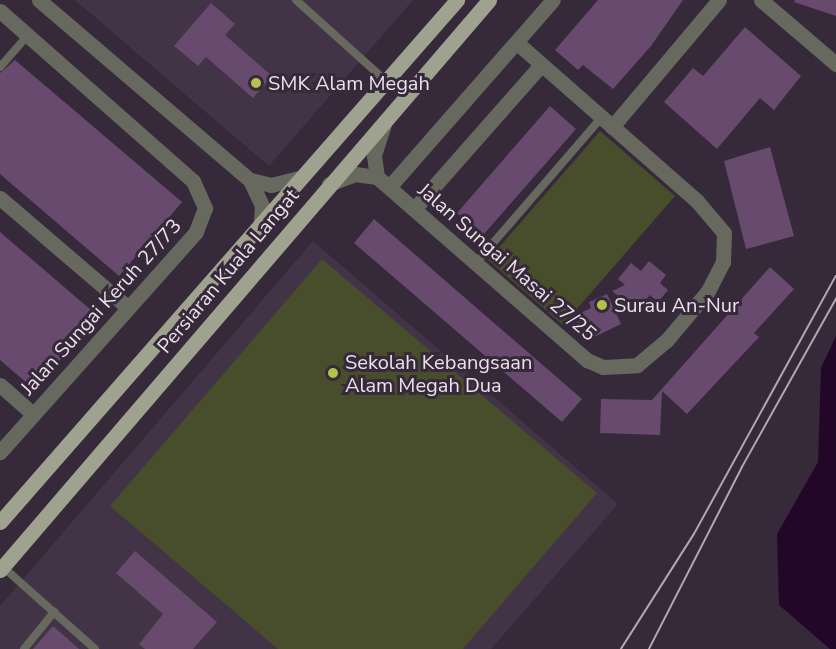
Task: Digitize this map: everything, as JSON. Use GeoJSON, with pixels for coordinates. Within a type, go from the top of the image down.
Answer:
{"type":"FeatureCollection","features":[{"type":"Feature","properties":{"kind":"main road","name":"Persiaran Kuala Langat"},"geometry":{"type":"LineString","coordinates":[[0,522],[457,0]]}},
{"type":"Feature","properties":{"kind":"main road","name":"Persiaran Kuala Langat"},"geometry":{"type":"LineString","coordinates":[[1,568],[489,0]]}},
{"type":"Feature","properties":{"kind":"street"},"geometry":{"type":"LineString","coordinates":[[39,0],[250,180],[262,206],[261,222]]}},
{"type":"Feature","properties":{"kind":"street"},"geometry":{"type":"LineString","coordinates":[[390,186],[518,44],[553,0]]}},
{"type":"Feature","properties":{"kind":"street"},"geometry":{"type":"LineString","coordinates":[[607,123],[719,0]]}},
{"type":"Feature","properties":{"kind":"street"},"geometry":{"type":"LineString","coordinates":[[760,0],[836,64]]}},
{"type":"Feature","properties":{"kind":"street"},"geometry":{"type":"LineString","coordinates":[[0,11],[28,35]]}},
{"type":"Feature","properties":{"kind":"street","name":"Jalan Sungai Keruh 27/73"},"geometry":{"type":"LineString","coordinates":[[0,452],[203,220],[202,195],[193,181],[28,35]]}},
{"type":"Feature","properties":{"kind":"street","name":"Jalan Sungai Masai 27/25"},"geometry":{"type":"LineString","coordinates":[[377,177],[390,186],[570,347],[603,367],[637,365],[666,341],[719,273],[726,249],[724,233],[705,209],[518,44]]}},
{"type":"Feature","properties":{"kind":"street"},"geometry":{"type":"LineString","coordinates":[[414,209],[541,65]]}},
{"type":"Feature","properties":{"kind":"street"},"geometry":{"type":"LineString","coordinates":[[329,184],[355,174],[377,177],[374,155],[386,120]]}},
{"type":"Feature","properties":{"kind":"street"},"geometry":{"type":"LineString","coordinates":[[250,180],[271,185],[300,178]]}},
{"type":"Feature","properties":{"kind":"street"},"geometry":{"type":"LineString","coordinates":[[0,198],[127,307]]}},
{"type":"Feature","properties":{"kind":"street"},"geometry":{"type":"LineString","coordinates":[[0,385],[33,414]]}},
{"type":"Feature","properties":{"kind":"lane"},"geometry":{"type":"LineString","coordinates":[[296,0],[386,81]]}},
{"type":"Feature","properties":{"kind":"lane"},"geometry":{"type":"LineString","coordinates":[[0,66],[28,35]]}},
{"type":"Feature","properties":{"kind":"lane"},"geometry":{"type":"LineString","coordinates":[[475,264],[607,123]]}},
{"type":"Feature","properties":{"kind":"lane"},"geometry":{"type":"LineString","coordinates":[[1,568],[95,649]]}},
{"type":"Feature","properties":{"kind":"lane"},"geometry":{"type":"LineString","coordinates":[[24,649],[54,612]]}},
{"type":"Feature","properties":{"kind":"shaded area","name":"SMK Alam Megah"},"geometry":{"type":"Polygon","coordinates":[[[75,0],[413,0],[269,166],[75,0]]]}},
{"type":"Feature","properties":{"kind":"shaded area","name":"Sekolah Kebangsaan Alam Megah Dua"},"geometry":{"type":"Polygon","coordinates":[[[313,241],[618,504],[491,649],[0,649],[0,606],[313,241]]]}},
{"type":"Feature","properties":{"kind":"shaded area"},"geometry":{"type":"Polygon","coordinates":[[[836,336],[836,649],[830,649],[779,605],[777,534],[818,462],[821,368],[836,336]]]}},
{"type":"Feature","properties":{"kind":"green space"},"geometry":{"type":"Polygon","coordinates":[[[600,131],[675,196],[563,325],[488,260],[600,131]]]}},
{"type":"Feature","properties":{"kind":"green space","name":"Sekolah Kebangsaan Alam Megah Dua"},"geometry":{"type":"Polygon","coordinates":[[[322,259],[597,493],[463,649],[278,649],[110,506],[322,259]]]}},
{"type":"Feature","properties":{"kind":"building"},"geometry":{"type":"Polygon","coordinates":[[[598,0],[683,0],[651,46],[613,89],[583,65],[578,70],[555,50],[598,0]]]}},
{"type":"Feature","properties":{"kind":"building"},"geometry":{"type":"Polygon","coordinates":[[[795,0],[836,0],[836,16],[794,2],[795,0]]]}},
{"type":"Feature","properties":{"kind":"building"},"geometry":{"type":"Polygon","coordinates":[[[211,3],[235,24],[225,35],[272,76],[253,98],[206,57],[198,66],[174,46],[211,3]]]}},
{"type":"Feature","properties":{"kind":"building"},"geometry":{"type":"Polygon","coordinates":[[[745,27],[801,76],[774,110],[760,98],[717,149],[664,102],[693,68],[703,76],[745,27]]]}},
{"type":"Feature","properties":{"kind":"building"},"geometry":{"type":"Polygon","coordinates":[[[15,60],[182,202],[119,276],[0,174],[0,73],[15,60]]]}},
{"type":"Feature","properties":{"kind":"building"},"geometry":{"type":"Polygon","coordinates":[[[550,106],[576,129],[483,235],[457,213],[550,106]]]}},
{"type":"Feature","properties":{"kind":"building"},"geometry":{"type":"Polygon","coordinates":[[[770,147],[794,236],[746,249],[724,161],[770,147]]]}},
{"type":"Feature","properties":{"kind":"building"},"geometry":{"type":"Polygon","coordinates":[[[374,219],[582,399],[562,422],[354,243],[374,219]]]}},
{"type":"Feature","properties":{"kind":"building"},"geometry":{"type":"Polygon","coordinates":[[[0,232],[91,310],[68,336],[75,342],[35,390],[0,360],[0,232]]]}},
{"type":"Feature","properties":{"kind":"building"},"geometry":{"type":"Polygon","coordinates":[[[649,261],[666,275],[660,283],[668,290],[658,302],[650,295],[637,311],[612,291],[625,285],[618,279],[631,263],[641,271],[649,261]]]}},
{"type":"Feature","properties":{"kind":"building"},"geometry":{"type":"Polygon","coordinates":[[[770,267],[794,289],[754,333],[759,337],[687,414],[662,391],[660,435],[600,433],[601,399],[652,400],[770,267]]]}},
{"type":"Feature","properties":{"kind":"building"},"geometry":{"type":"Polygon","coordinates":[[[607,294],[621,324],[586,341],[574,316],[591,308],[589,302],[607,294]]]}},
{"type":"Feature","properties":{"kind":"building"},"geometry":{"type":"Polygon","coordinates":[[[135,551],[217,622],[193,649],[145,649],[139,644],[163,614],[116,573],[135,551]]]}},
{"type":"Feature","properties":{"kind":"building"},"geometry":{"type":"Polygon","coordinates":[[[53,626],[79,649],[33,649],[53,626]]]}},
{"type":"Feature","properties":{"kind":"tram line"},"geometry":{"type":"LineString","coordinates":[[621,649],[694,534],[836,276]]}},
{"type":"Feature","properties":{"kind":"tram line"},"geometry":{"type":"LineString","coordinates":[[649,649],[742,467],[836,299]]}},
{"type":"Feature","properties":{"kind":"place","name":"SMK Alam Megah"},"geometry":{"type":"Point","coordinates":[256,83]}},
{"type":"Feature","properties":{"kind":"place","name":"Surau An-Nur"},"geometry":{"type":"Point","coordinates":[602,305]}},
{"type":"Feature","properties":{"kind":"place","name":"Sekolah Kebangsaan Alam Megah Dua"},"geometry":{"type":"Point","coordinates":[333,373]}}]}
